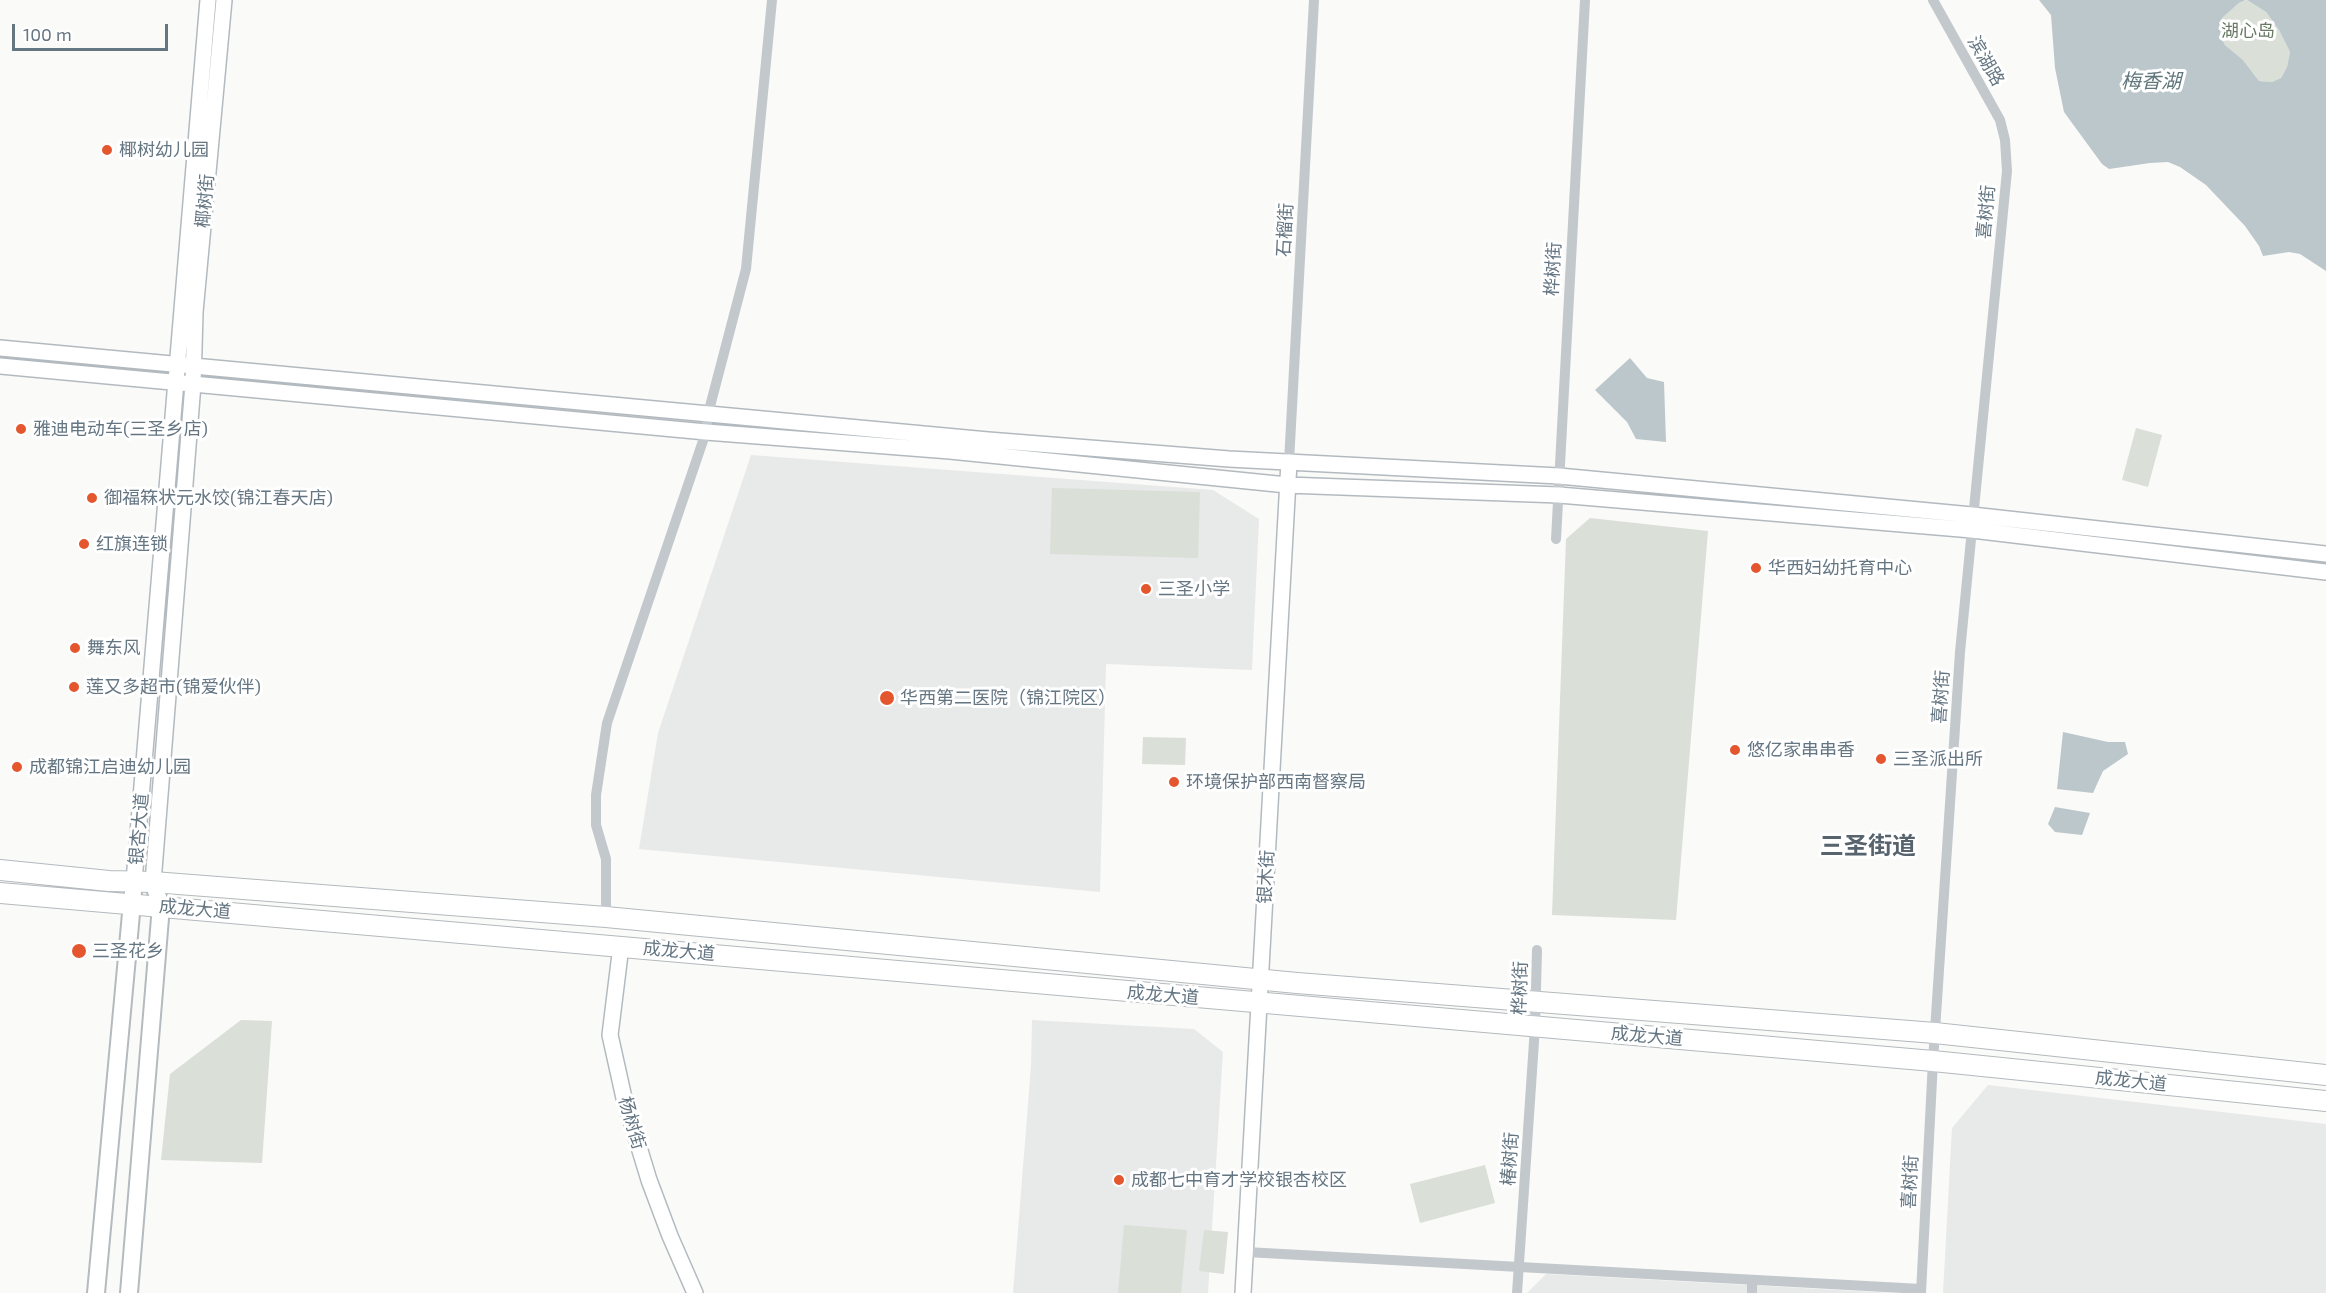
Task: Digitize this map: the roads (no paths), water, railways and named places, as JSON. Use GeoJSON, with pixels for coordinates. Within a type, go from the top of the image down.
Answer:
{"type":"FeatureCollection","features":[{"type":"Feature","properties":{"kind":"highway","name":"成龙大道"},"geometry":{"type":"LineString","coordinates":[[0,870],[606,917],[1261,980],[1935,1034],[2326,1075]]}},
{"type":"Feature","properties":{"kind":"highway","name":"成龙大道"},"geometry":{"type":"LineString","coordinates":[[0,893],[1933,1061],[2326,1101]]}},
{"type":"Feature","properties":{"kind":"main road","name":"银杏大道"},"geometry":{"type":"LineString","coordinates":[[96,1293],[132,905],[143,882],[162,906],[129,1293]]}},
{"type":"Feature","properties":{"kind":"street","name":"椰树街"},"geometry":{"type":"LineString","coordinates":[[177,364],[208,0]]}},
{"type":"Feature","properties":{"kind":"street","name":"椰树街"},"geometry":{"type":"LineString","coordinates":[[194,366],[195,312],[224,0]]}},
{"type":"Feature","properties":{"kind":"street"},"geometry":{"type":"LineString","coordinates":[[606,917],[606,859],[596,825],[596,795],[607,723],[706,432],[708,414],[746,269],[772,0]]}},
{"type":"Feature","properties":{"kind":"street","name":"石榴街"},"geometry":{"type":"LineString","coordinates":[[1289,462],[1314,0]]}},
{"type":"Feature","properties":{"kind":"street","name":"桦树街"},"geometry":{"type":"LineString","coordinates":[[1556,539],[1585,0]]}},
{"type":"Feature","properties":{"kind":"street","name":"滨湖路"},"geometry":{"type":"LineString","coordinates":[[1932,0],[2000,120],[2005,140]]}},
{"type":"Feature","properties":{"kind":"street","name":"喜树街"},"geometry":{"type":"LineString","coordinates":[[1921,1291],[1933,1061],[1959,664],[2007,171],[2005,140]]}},
{"type":"Feature","properties":{"kind":"street"},"geometry":{"type":"LineString","coordinates":[[0,348],[988,440],[1289,462],[1559,476],[1972,515],[2326,554]]}},
{"type":"Feature","properties":{"kind":"street","name":"银杏大道"},"geometry":{"type":"LineString","coordinates":[[143,882],[177,364]]}},
{"type":"Feature","properties":{"kind":"street"},"geometry":{"type":"LineString","coordinates":[[0,366],[706,432],[950,451],[1287,485],[1559,495],[1972,530],[2326,572]]}},
{"type":"Feature","properties":{"kind":"street","name":"银杏大道"},"geometry":{"type":"LineString","coordinates":[[143,882],[194,366]]}},
{"type":"Feature","properties":{"kind":"street","name":"银木街"},"geometry":{"type":"LineString","coordinates":[[1244,1293],[1289,462]]}},
{"type":"Feature","properties":{"kind":"street","name":"杨树街"},"geometry":{"type":"LineString","coordinates":[[621,946],[610,1035],[624,1098],[649,1180],[695,1293]]}},
{"type":"Feature","properties":{"kind":"street","name":"桦树街"},"geometry":{"type":"LineString","coordinates":[[1535,1027],[1537,950]]}},
{"type":"Feature","properties":{"kind":"street","name":"椿树街"},"geometry":{"type":"LineString","coordinates":[[1517,1293],[1535,1027]]}},
{"type":"Feature","properties":{"kind":"street"},"geometry":{"type":"LineString","coordinates":[[1246,1252],[1921,1291]]}},
{"type":"Feature","properties":{"kind":"street"},"geometry":{"type":"LineString","coordinates":[[1752,1280],[1752,1293]]}},
{"type":"Feature","properties":{"kind":"water","name":"梅香湖"},"geometry":{"type":"Polygon","coordinates":[[[2039,0],[2246,0],[2222,18],[2220,35],[2225,45],[2243,60],[2259,81],[2272,82],[2281,78],[2287,67],[2290,52],[2279,30],[2266,12],[2247,0],[2326,0],[2326,271],[2300,254],[2289,252],[2263,256],[2245,226],[2206,185],[2180,167],[2168,162],[2109,169],[2102,164],[2064,112],[2055,68],[2051,15],[2039,0]]]}},
{"type":"Feature","properties":{"kind":"water"},"geometry":{"type":"Polygon","coordinates":[[[1630,358],[1647,378],[1664,382],[1666,442],[1636,439],[1627,422],[1595,390],[1630,358]]]}},
{"type":"Feature","properties":{"kind":"water"},"geometry":{"type":"Polygon","coordinates":[[[2063,732],[2108,742],[2125,742],[2128,754],[2103,771],[2093,793],[2057,789],[2063,732]]]}},
{"type":"Feature","properties":{"kind":"water"},"geometry":{"type":"Polygon","coordinates":[[[2055,807],[2090,813],[2082,835],[2055,832],[2048,824],[2055,807]]]}},
{"type":"Feature","properties":{"kind":"place","name":"椰树幼儿园"},"geometry":{"type":"Point","coordinates":[107,150]}},
{"type":"Feature","properties":{"kind":"place","name":"雅迪电动车(三圣乡店)"},"geometry":{"type":"Point","coordinates":[21,429]}},
{"type":"Feature","properties":{"kind":"place","name":"御福箖状元水饺(锦江春天店)"},"geometry":{"type":"Point","coordinates":[92,498]}},
{"type":"Feature","properties":{"kind":"place","name":"红旗连锁"},"geometry":{"type":"Point","coordinates":[84,544]}},
{"type":"Feature","properties":{"kind":"place","name":"华西妇幼托育中心"},"geometry":{"type":"Point","coordinates":[1756,568]}},
{"type":"Feature","properties":{"kind":"place","name":"三圣小学"},"geometry":{"type":"Point","coordinates":[1146,589]}},
{"type":"Feature","properties":{"kind":"place","name":"舞东风"},"geometry":{"type":"Point","coordinates":[75,648]}},
{"type":"Feature","properties":{"kind":"place","name":"莲又多超市(锦爱伙伴)"},"geometry":{"type":"Point","coordinates":[74,687]}},
{"type":"Feature","properties":{"kind":"place","name":"华西第二医院（锦江院区）"},"geometry":{"type":"Point","coordinates":[887,698]}},
{"type":"Feature","properties":{"kind":"place","name":"悠亿家串串香"},"geometry":{"type":"Point","coordinates":[1735,750]}},
{"type":"Feature","properties":{"kind":"place","name":"三圣派出所"},"geometry":{"type":"Point","coordinates":[1881,759]}},
{"type":"Feature","properties":{"kind":"place","name":"成都锦江启迪幼儿园"},"geometry":{"type":"Point","coordinates":[17,767]}},
{"type":"Feature","properties":{"kind":"place","name":"环境保护部西南督察局"},"geometry":{"type":"Point","coordinates":[1174,782]}},
{"type":"Feature","properties":{"kind":"place","name":"三圣花乡"},"geometry":{"type":"Point","coordinates":[79,951]}},
{"type":"Feature","properties":{"kind":"place","name":"成都七中育才学校银杏校区"},"geometry":{"type":"Point","coordinates":[1119,1180]}},
{"type":"Feature","properties":{"kind":"district","name":"三圣街道"},"geometry":{"type":"Point","coordinates":[1868,846]}},
{"type":"Feature","properties":{"kind":"park label","name":"湖心岛"},"geometry":{"type":"Point","coordinates":[2248,31]}}]}
